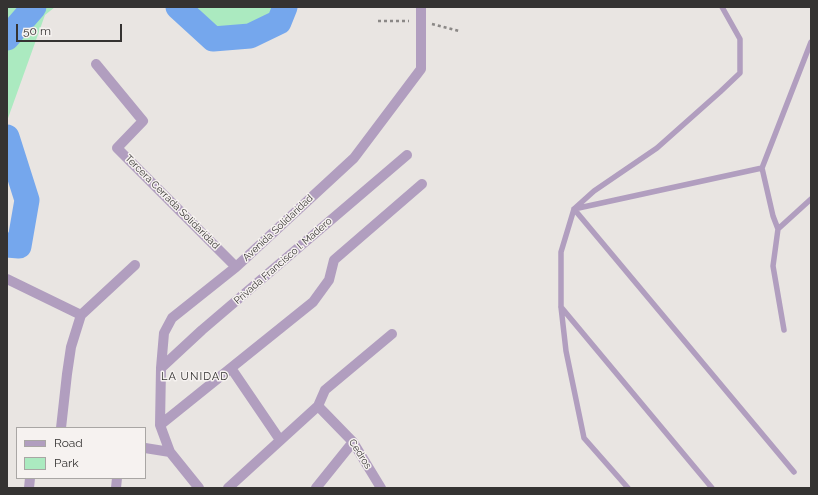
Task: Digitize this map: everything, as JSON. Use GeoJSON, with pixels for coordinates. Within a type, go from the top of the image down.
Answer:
{"type":"FeatureCollection","features":[{"type":"Feature","properties":{"kind":"street","name":"Avenida Solidaridad"},"geometry":{"type":"LineString","coordinates":[[199,488],[170,452],[160,425],[161,368],[164,334],[172,318],[236,267],[354,158],[422,69],[421,7]]}},
{"type":"Feature","properties":{"kind":"street","name":"Tercera Cerrada Solidaridad"},"geometry":{"type":"LineString","coordinates":[[96,64],[142,121],[117,148],[236,267]]}},
{"type":"Feature","properties":{"kind":"street","name":"Privada Francisco I. Madero"},"geometry":{"type":"LineString","coordinates":[[161,368],[202,330],[407,155]]}},
{"type":"Feature","properties":{"kind":"street"},"geometry":{"type":"LineString","coordinates":[[160,425],[314,302],[329,280],[334,260],[422,184]]}},
{"type":"Feature","properties":{"kind":"street"},"geometry":{"type":"LineString","coordinates":[[61,427],[71,347],[81,315],[134,265]]}},
{"type":"Feature","properties":{"kind":"street"},"geometry":{"type":"LineString","coordinates":[[7,279],[81,315]]}},
{"type":"Feature","properties":{"kind":"street"},"geometry":{"type":"LineString","coordinates":[[228,488],[318,406],[325,390],[392,334]]}},
{"type":"Feature","properties":{"kind":"street"},"geometry":{"type":"LineString","coordinates":[[231,368],[280,440]]}},
{"type":"Feature","properties":{"kind":"street","name":"Cedros"},"geometry":{"type":"LineString","coordinates":[[318,406],[353,442],[381,488]]}},
{"type":"Feature","properties":{"kind":"street"},"geometry":{"type":"LineString","coordinates":[[316,488],[353,442]]}},
{"type":"Feature","properties":{"kind":"street"},"geometry":{"type":"LineString","coordinates":[[146,448],[170,452]]}},
{"type":"Feature","properties":{"kind":"lane"},"geometry":{"type":"LineString","coordinates":[[628,488],[584,438],[566,351],[561,307],[561,252],[574,209],[594,191],[657,148],[720,92],[740,72],[740,39],[722,7]]}},
{"type":"Feature","properties":{"kind":"lane"},"geometry":{"type":"LineString","coordinates":[[784,330],[773,266],[778,230],[773,216],[762,168],[811,42]]}},
{"type":"Feature","properties":{"kind":"lane"},"geometry":{"type":"LineString","coordinates":[[574,209],[762,168]]}},
{"type":"Feature","properties":{"kind":"lane"},"geometry":{"type":"LineString","coordinates":[[778,230],[811,199]]}},
{"type":"Feature","properties":{"kind":"lane"},"geometry":{"type":"LineString","coordinates":[[574,209],[794,472]]}},
{"type":"Feature","properties":{"kind":"lane"},"geometry":{"type":"LineString","coordinates":[[561,307],[712,488]]}},
{"type":"Feature","properties":{"kind":"green space"},"geometry":{"type":"Polygon","coordinates":[[[7,7],[55,7],[45,15],[7,121],[7,7]]]}},
{"type":"Feature","properties":{"kind":"green space"},"geometry":{"type":"Polygon","coordinates":[[[190,7],[277,7],[273,15],[247,28],[215,31],[190,7]]]}},
{"type":"Feature","properties":{"kind":"waterway"},"geometry":{"type":"LineString","coordinates":[[7,38],[34,7]]}},
{"type":"Feature","properties":{"kind":"waterway"},"geometry":{"type":"LineString","coordinates":[[178,7],[213,39],[250,36],[279,22],[285,7]]}},
{"type":"Feature","properties":{"kind":"waterway"},"geometry":{"type":"LineString","coordinates":[[7,137],[27,200],[19,246],[7,245]]}},
{"type":"Feature","properties":{"kind":"district","name":"LA UNIDAD"},"geometry":{"type":"Point","coordinates":[195,377]}}]}
